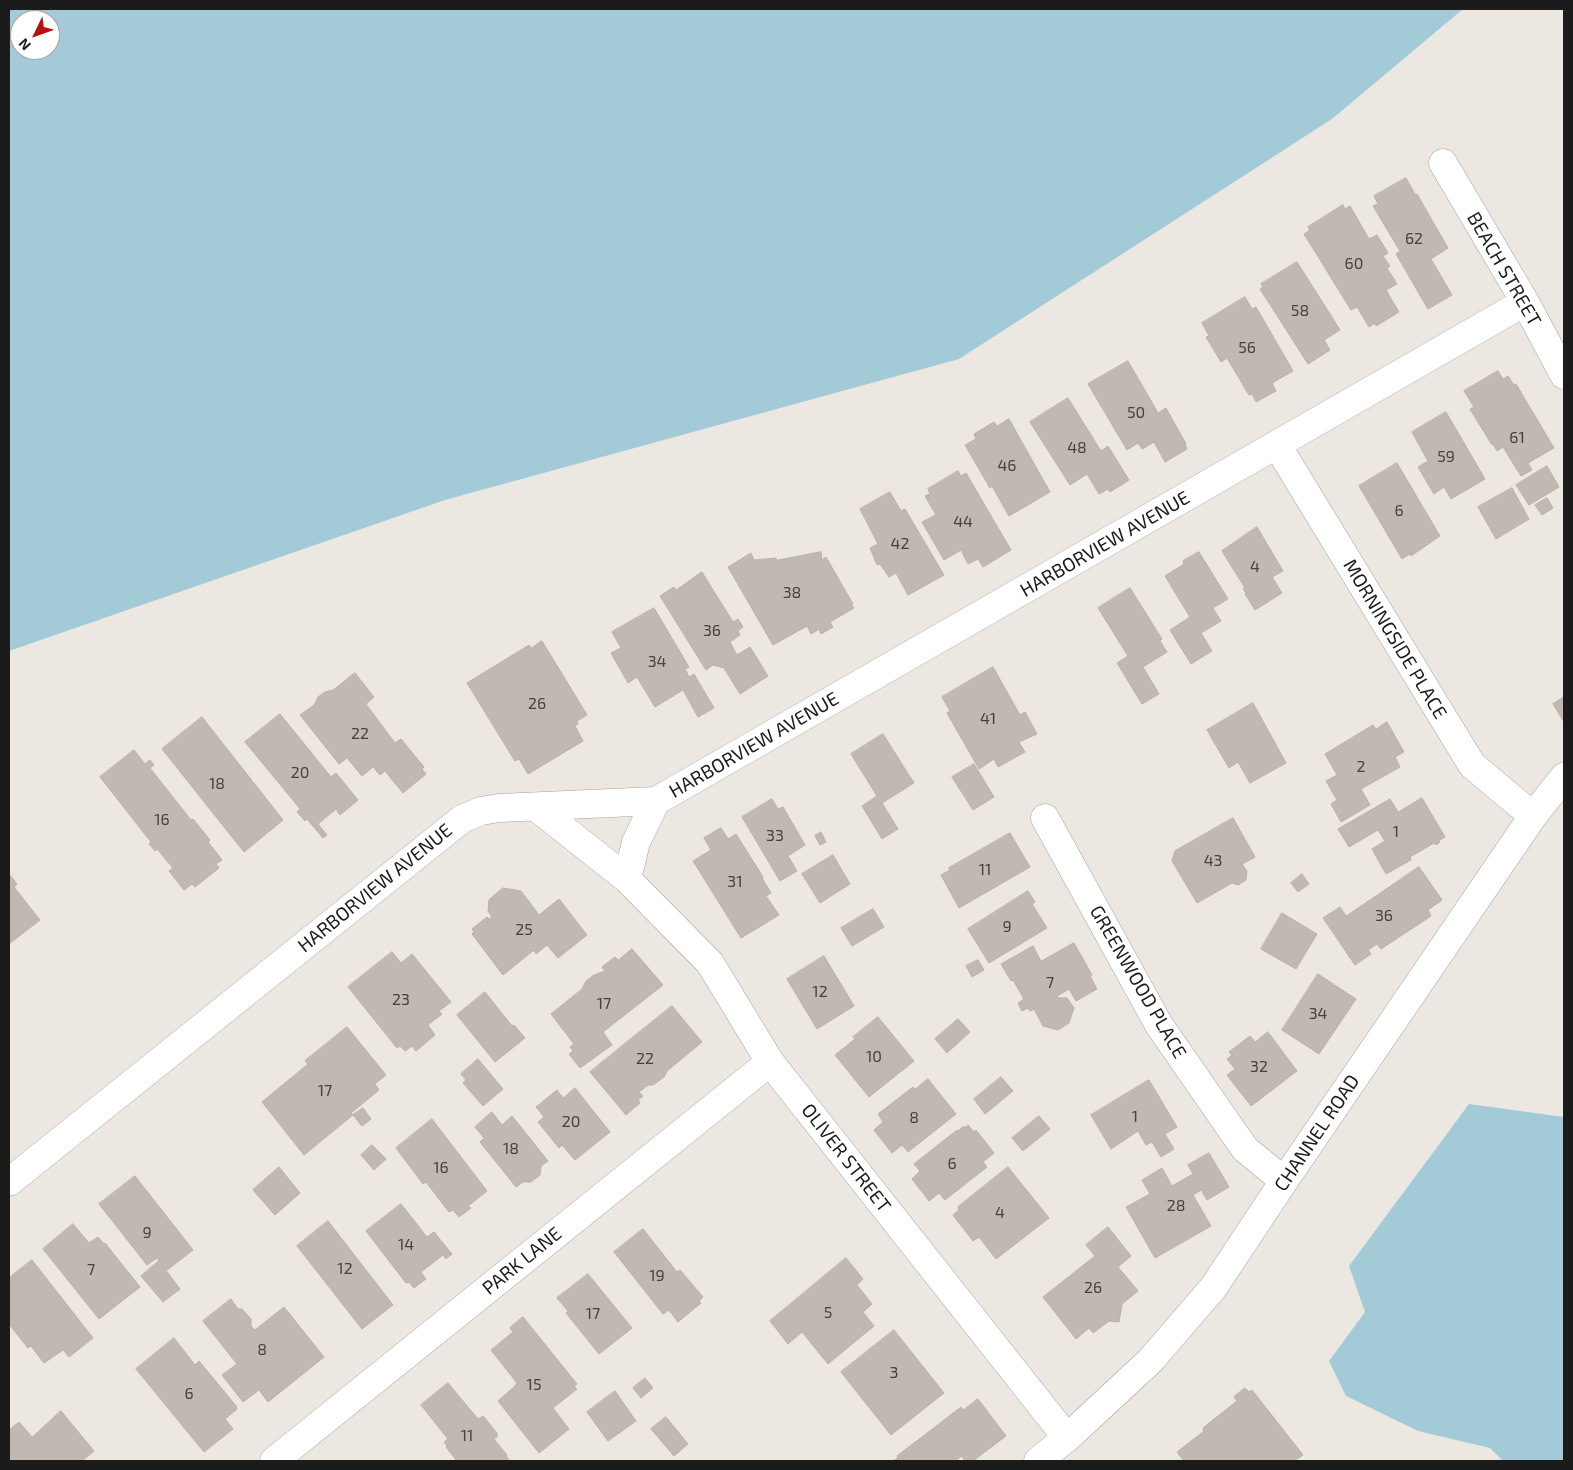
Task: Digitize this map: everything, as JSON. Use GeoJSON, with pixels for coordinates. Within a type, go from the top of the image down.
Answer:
{"type":"FeatureCollection","features":[{"type":"Feature","properties":{"kind":"street","name":"BEACH STREET"},"geometry":{"type":"LineString","coordinates":[[1443,163],[1525,302],[1564,376]]}},
{"type":"Feature","properties":{"kind":"street","name":"HARBORVIEW AVENUE"},"geometry":{"type":"LineString","coordinates":[[9,1182],[462,819],[481,811],[499,808],[656,801],[1525,302]]}},
{"type":"Feature","properties":{"kind":"street","name":"MORNINGSIDE PLACE"},"geometry":{"type":"LineString","coordinates":[[1277,445],[1472,765],[1533,816]]}},
{"type":"Feature","properties":{"kind":"street","name":"CHANNEL ROAD"},"geometry":{"type":"LineString","coordinates":[[1038,1461],[1068,1438],[1150,1361],[1213,1288],[1533,816],[1564,777]]}},
{"type":"Feature","properties":{"kind":"street"},"geometry":{"type":"LineString","coordinates":[[627,879],[636,842],[656,801]]}},
{"type":"Feature","properties":{"kind":"street","name":"OLIVER STREET"},"geometry":{"type":"LineString","coordinates":[[536,807],[627,879],[710,964],[770,1062],[1068,1438]]}},
{"type":"Feature","properties":{"kind":"street","name":"GREENWOOD PLACE"},"geometry":{"type":"LineString","coordinates":[[1044,818],[1159,1026],[1245,1148],[1284,1181]]}},
{"type":"Feature","properties":{"kind":"street","name":"PARK LANE"},"geometry":{"type":"LineString","coordinates":[[274,1461],[770,1062]]}},
{"type":"Feature","properties":{"kind":"water"},"geometry":{"type":"Polygon","coordinates":[[[9,9],[1463,9],[1332,119],[959,359],[445,500],[9,651],[9,9]]]}},
{"type":"Feature","properties":{"kind":"water"},"geometry":{"type":"Polygon","coordinates":[[[1469,1104],[1564,1117],[1564,1461],[1503,1461],[1490,1448],[1418,1431],[1346,1396],[1329,1361],[1365,1312],[1349,1266],[1469,1104]]]}},
{"type":"Feature","properties":{"kind":"building"},"geometry":{"type":"Polygon","coordinates":[[[1406,178],[1448,248],[1431,259],[1452,295],[1428,309],[1396,254],[1400,251],[1373,206],[1378,204],[1374,196],[1406,178]]]}},
{"type":"Feature","properties":{"kind":"building"},"geometry":{"type":"Polygon","coordinates":[[[1343,205],[1345,209],[1350,206],[1369,239],[1377,235],[1388,253],[1383,256],[1390,266],[1387,268],[1397,284],[1386,290],[1399,312],[1376,326],[1375,323],[1369,327],[1357,307],[1351,310],[1304,234],[1310,230],[1308,227],[1343,205]]]}},
{"type":"Feature","properties":{"kind":"building"},"geometry":{"type":"Polygon","coordinates":[[[1297,262],[1340,330],[1324,340],[1330,350],[1308,364],[1260,289],[1263,287],[1261,284],[1297,262]]]}},
{"type":"Feature","properties":{"kind":"building"},"geometry":{"type":"Polygon","coordinates":[[[1245,297],[1252,309],[1256,307],[1293,371],[1272,383],[1276,391],[1256,402],[1252,394],[1249,395],[1227,358],[1221,362],[1206,337],[1209,336],[1202,323],[1245,297]]]}},
{"type":"Feature","properties":{"kind":"building"},"geometry":{"type":"Polygon","coordinates":[[[1128,361],[1158,413],[1166,408],[1186,444],[1187,449],[1165,462],[1154,442],[1142,449],[1138,443],[1127,450],[1088,384],[1128,361]]]}},
{"type":"Feature","properties":{"kind":"building"},"geometry":{"type":"Polygon","coordinates":[[[1498,371],[1503,379],[1508,376],[1514,385],[1516,384],[1554,448],[1528,463],[1532,470],[1521,476],[1503,447],[1497,451],[1492,445],[1470,409],[1474,407],[1464,391],[1498,371]]]}},
{"type":"Feature","properties":{"kind":"building"},"geometry":{"type":"Polygon","coordinates":[[[1068,398],[1101,451],[1108,446],[1129,480],[1110,492],[1108,489],[1099,494],[1087,474],[1070,485],[1030,422],[1068,398]]]}},
{"type":"Feature","properties":{"kind":"building"},"geometry":{"type":"Polygon","coordinates":[[[1446,412],[1485,479],[1451,499],[1444,487],[1434,494],[1418,467],[1428,461],[1412,432],[1446,412]]]}},
{"type":"Feature","properties":{"kind":"building"},"geometry":{"type":"Polygon","coordinates":[[[1009,419],[1050,492],[1009,516],[965,445],[976,439],[974,434],[994,422],[997,426],[1009,419]]]}},
{"type":"Feature","properties":{"kind":"building"},"geometry":{"type":"Polygon","coordinates":[[[1397,463],[1440,536],[1411,556],[1410,554],[1402,559],[1359,486],[1397,463]]]}},
{"type":"Feature","properties":{"kind":"building"},"geometry":{"type":"Polygon","coordinates":[[[1547,466],[1559,487],[1529,505],[1516,485],[1547,466]]]}},
{"type":"Feature","properties":{"kind":"building"},"geometry":{"type":"Polygon","coordinates":[[[958,471],[961,476],[966,473],[1011,550],[983,567],[978,559],[968,564],[961,550],[944,560],[922,522],[936,515],[925,496],[930,494],[928,489],[958,471]]]}},
{"type":"Feature","properties":{"kind":"building"},"geometry":{"type":"Polygon","coordinates":[[[1512,488],[1529,519],[1496,539],[1478,507],[1512,488]]]}},
{"type":"Feature","properties":{"kind":"building"},"geometry":{"type":"Polygon","coordinates":[[[890,492],[901,511],[905,509],[944,575],[908,595],[896,573],[889,577],[880,564],[877,565],[870,548],[878,544],[860,509],[890,492]]]}},
{"type":"Feature","properties":{"kind":"building"},"geometry":{"type":"Polygon","coordinates":[[[1547,498],[1553,508],[1542,515],[1535,505],[1547,498]]]}},
{"type":"Feature","properties":{"kind":"building"},"geometry":{"type":"Polygon","coordinates":[[[1257,527],[1283,571],[1272,577],[1282,593],[1255,610],[1245,594],[1243,589],[1245,588],[1222,551],[1257,527]]]}},
{"type":"Feature","properties":{"kind":"building"},"geometry":{"type":"Polygon","coordinates":[[[821,552],[822,560],[826,557],[854,608],[830,622],[833,627],[821,634],[819,629],[811,634],[807,626],[773,645],[728,567],[751,553],[754,560],[776,558],[777,560],[821,552]]]}},
{"type":"Feature","properties":{"kind":"building"},"geometry":{"type":"Polygon","coordinates":[[[1199,552],[1228,599],[1213,608],[1221,621],[1201,633],[1212,651],[1191,664],[1170,630],[1190,617],[1165,576],[1184,564],[1183,561],[1199,552]]]}},
{"type":"Feature","properties":{"kind":"building"},"geometry":{"type":"Polygon","coordinates":[[[702,572],[733,622],[738,619],[743,627],[738,631],[740,635],[730,642],[737,655],[750,647],[768,676],[740,694],[724,668],[713,665],[706,670],[660,596],[674,587],[676,590],[702,572]]]}},
{"type":"Feature","properties":{"kind":"building"},"geometry":{"type":"Polygon","coordinates":[[[1130,588],[1162,639],[1160,641],[1167,652],[1143,667],[1159,694],[1142,704],[1117,663],[1128,656],[1098,608],[1130,588]]]}},
{"type":"Feature","properties":{"kind":"building"},"geometry":{"type":"Polygon","coordinates":[[[654,608],[689,667],[685,669],[689,677],[694,674],[714,708],[698,717],[683,690],[655,707],[637,677],[628,683],[611,653],[621,648],[612,632],[654,608]]]}},
{"type":"Feature","properties":{"kind":"building"},"geometry":{"type":"Polygon","coordinates":[[[542,641],[587,715],[577,721],[578,724],[575,726],[583,741],[528,774],[519,759],[515,761],[467,683],[529,645],[531,648],[542,641]]]}},
{"type":"Feature","properties":{"kind":"building"},"geometry":{"type":"Polygon","coordinates":[[[993,667],[1020,715],[1025,712],[1037,734],[1019,742],[1025,752],[998,767],[994,759],[979,769],[947,713],[950,711],[942,697],[993,667]]]}},
{"type":"Feature","properties":{"kind":"building"},"geometry":{"type":"Polygon","coordinates":[[[355,673],[374,697],[366,704],[395,743],[401,739],[424,767],[422,769],[426,774],[403,793],[385,771],[380,775],[373,767],[362,776],[347,758],[339,764],[300,715],[314,705],[318,697],[325,692],[333,690],[355,673]]]}},
{"type":"Feature","properties":{"kind":"building"},"geometry":{"type":"Polygon","coordinates":[[[1564,697],[1564,722],[1553,704],[1564,697]]]}},
{"type":"Feature","properties":{"kind":"building"},"geometry":{"type":"Polygon","coordinates":[[[1253,703],[1286,763],[1250,783],[1238,762],[1229,768],[1207,730],[1253,703]]]}},
{"type":"Feature","properties":{"kind":"building"},"geometry":{"type":"Polygon","coordinates":[[[280,714],[331,777],[336,773],[358,800],[340,815],[336,809],[318,824],[327,835],[323,838],[307,819],[305,821],[297,812],[300,809],[245,742],[280,714]]]}},
{"type":"Feature","properties":{"kind":"building"},"geometry":{"type":"Polygon","coordinates":[[[202,717],[283,820],[244,852],[162,749],[202,717]]]}},
{"type":"Feature","properties":{"kind":"building"},"geometry":{"type":"Polygon","coordinates":[[[1387,722],[1404,752],[1395,757],[1400,767],[1361,789],[1370,805],[1341,822],[1331,804],[1337,800],[1326,781],[1337,775],[1325,754],[1373,725],[1376,729],[1387,722]]]}},
{"type":"Feature","properties":{"kind":"building"},"geometry":{"type":"Polygon","coordinates":[[[883,734],[914,783],[882,803],[898,829],[882,839],[862,806],[877,796],[851,754],[883,734]]]}},
{"type":"Feature","properties":{"kind":"building"},"geometry":{"type":"Polygon","coordinates":[[[134,750],[145,764],[150,760],[154,765],[150,768],[191,820],[193,819],[210,840],[208,842],[222,860],[216,864],[219,868],[195,887],[192,884],[184,890],[169,871],[173,868],[157,849],[155,851],[149,844],[151,842],[100,777],[134,750]]]}},
{"type":"Feature","properties":{"kind":"building"},"geometry":{"type":"Polygon","coordinates":[[[974,764],[994,797],[973,810],[952,777],[974,764]]]}},
{"type":"Feature","properties":{"kind":"building"},"geometry":{"type":"Polygon","coordinates":[[[1422,798],[1445,837],[1438,841],[1440,842],[1436,845],[1434,843],[1410,857],[1411,860],[1386,874],[1372,849],[1385,841],[1378,830],[1349,847],[1338,829],[1390,799],[1398,812],[1422,798]]]}},
{"type":"Feature","properties":{"kind":"building"},"geometry":{"type":"Polygon","coordinates":[[[772,799],[778,809],[783,807],[805,845],[788,856],[797,871],[780,881],[742,817],[772,799]]]}},
{"type":"Feature","properties":{"kind":"building"},"geometry":{"type":"Polygon","coordinates":[[[1233,818],[1255,857],[1242,864],[1247,871],[1246,880],[1238,885],[1232,883],[1197,903],[1172,861],[1175,851],[1233,818]]]}},
{"type":"Feature","properties":{"kind":"building"},"geometry":{"type":"Polygon","coordinates":[[[721,828],[728,839],[736,834],[763,877],[771,893],[766,896],[779,915],[741,938],[693,861],[711,850],[704,838],[721,828]]]}},
{"type":"Feature","properties":{"kind":"building"},"geometry":{"type":"Polygon","coordinates":[[[821,832],[826,842],[820,845],[815,836],[821,832]]]}},
{"type":"Feature","properties":{"kind":"building"},"geometry":{"type":"Polygon","coordinates":[[[1010,833],[1030,867],[959,908],[941,875],[950,870],[949,868],[1010,833]]]}},
{"type":"Feature","properties":{"kind":"building"},"geometry":{"type":"Polygon","coordinates":[[[833,855],[850,884],[820,903],[802,874],[833,855]]]}},
{"type":"Feature","properties":{"kind":"building"},"geometry":{"type":"Polygon","coordinates":[[[1419,867],[1442,900],[1428,910],[1431,916],[1381,949],[1377,944],[1368,950],[1371,954],[1355,965],[1323,918],[1340,907],[1346,916],[1419,867]]]}},
{"type":"Feature","properties":{"kind":"building"},"geometry":{"type":"Polygon","coordinates":[[[9,874],[17,884],[14,887],[40,920],[9,944],[9,874]]]}},
{"type":"Feature","properties":{"kind":"building"},"geometry":{"type":"Polygon","coordinates":[[[1302,874],[1309,884],[1298,892],[1291,883],[1302,874]]]}},
{"type":"Feature","properties":{"kind":"building"},"geometry":{"type":"Polygon","coordinates":[[[503,888],[521,891],[539,915],[559,899],[587,935],[558,958],[547,945],[536,954],[534,950],[503,975],[472,934],[474,932],[472,929],[487,917],[489,919],[492,917],[488,911],[489,900],[503,888]]]}},
{"type":"Feature","properties":{"kind":"building"},"geometry":{"type":"Polygon","coordinates":[[[1028,891],[1035,902],[1032,904],[1047,928],[989,963],[968,929],[1028,891]]]}},
{"type":"Feature","properties":{"kind":"building"},"geometry":{"type":"Polygon","coordinates":[[[873,909],[884,927],[852,946],[841,928],[873,909]]]}},
{"type":"Feature","properties":{"kind":"building"},"geometry":{"type":"Polygon","coordinates":[[[1282,913],[1317,934],[1296,969],[1261,949],[1282,913]]]}},
{"type":"Feature","properties":{"kind":"building"},"geometry":{"type":"Polygon","coordinates":[[[1074,943],[1092,975],[1090,976],[1097,989],[1076,1001],[1069,989],[1057,996],[1058,998],[1067,998],[1074,1008],[1069,1023],[1058,1030],[1043,1026],[1034,1009],[1030,1011],[1028,1008],[1022,1011],[1018,1003],[1024,999],[1001,964],[1033,946],[1041,961],[1074,943]]]}},
{"type":"Feature","properties":{"kind":"building"},"geometry":{"type":"Polygon","coordinates":[[[632,949],[663,985],[603,1032],[612,1045],[580,1068],[569,1054],[573,1051],[570,1047],[574,1044],[551,1014],[582,989],[586,981],[594,975],[605,971],[602,967],[615,957],[618,960],[632,949]]]}},
{"type":"Feature","properties":{"kind":"building"},"geometry":{"type":"Polygon","coordinates":[[[392,952],[401,963],[412,954],[451,1002],[439,1011],[442,1014],[428,1025],[435,1035],[416,1051],[412,1046],[405,1051],[400,1046],[397,1048],[348,987],[392,952]]]}},
{"type":"Feature","properties":{"kind":"building"},"geometry":{"type":"Polygon","coordinates":[[[824,956],[854,1006],[817,1029],[787,979],[824,956]]]}},
{"type":"Feature","properties":{"kind":"building"},"geometry":{"type":"Polygon","coordinates":[[[978,960],[984,970],[972,977],[966,966],[978,960]]]}},
{"type":"Feature","properties":{"kind":"building"},"geometry":{"type":"Polygon","coordinates":[[[1318,974],[1356,999],[1319,1054],[1282,1030],[1318,974]]]}},
{"type":"Feature","properties":{"kind":"building"},"geometry":{"type":"Polygon","coordinates":[[[485,992],[512,1026],[514,1025],[525,1038],[495,1062],[457,1015],[485,992]]]}},
{"type":"Feature","properties":{"kind":"building"},"geometry":{"type":"Polygon","coordinates":[[[672,1006],[702,1042],[667,1071],[664,1077],[639,1092],[643,1096],[638,1100],[640,1103],[626,1115],[590,1072],[672,1006]]]}},
{"type":"Feature","properties":{"kind":"building"},"geometry":{"type":"Polygon","coordinates":[[[878,1017],[914,1061],[869,1097],[835,1055],[855,1039],[853,1037],[878,1017]]]}},
{"type":"Feature","properties":{"kind":"building"},"geometry":{"type":"Polygon","coordinates":[[[958,1019],[970,1032],[947,1053],[935,1039],[958,1019]]]}},
{"type":"Feature","properties":{"kind":"building"},"geometry":{"type":"Polygon","coordinates":[[[347,1027],[386,1075],[375,1084],[379,1090],[351,1113],[353,1115],[304,1155],[262,1102],[308,1064],[305,1061],[347,1027]]]}},
{"type":"Feature","properties":{"kind":"building"},"geometry":{"type":"Polygon","coordinates":[[[1268,1032],[1297,1071],[1251,1106],[1227,1075],[1235,1069],[1227,1059],[1232,1055],[1229,1052],[1250,1036],[1255,1042],[1268,1032]]]}},
{"type":"Feature","properties":{"kind":"building"},"geometry":{"type":"Polygon","coordinates":[[[478,1059],[503,1089],[483,1106],[463,1083],[466,1080],[461,1074],[478,1059]]]}},
{"type":"Feature","properties":{"kind":"building"},"geometry":{"type":"Polygon","coordinates":[[[1001,1077],[1013,1091],[985,1114],[974,1099],[1001,1077]]]}},
{"type":"Feature","properties":{"kind":"building"},"geometry":{"type":"Polygon","coordinates":[[[928,1079],[956,1114],[908,1152],[902,1145],[892,1153],[874,1130],[883,1122],[878,1114],[913,1087],[915,1089],[928,1079]]]}},
{"type":"Feature","properties":{"kind":"building"},"geometry":{"type":"Polygon","coordinates":[[[1149,1080],[1177,1127],[1165,1134],[1174,1149],[1161,1157],[1152,1142],[1146,1145],[1138,1131],[1111,1149],[1091,1115],[1149,1080]]]}},
{"type":"Feature","properties":{"kind":"building"},"geometry":{"type":"Polygon","coordinates":[[[575,1088],[610,1132],[575,1160],[562,1145],[559,1148],[538,1122],[544,1117],[536,1107],[557,1090],[563,1098],[575,1088]]]}},
{"type":"Feature","properties":{"kind":"building"},"geometry":{"type":"Polygon","coordinates":[[[363,1108],[371,1119],[362,1126],[353,1115],[363,1108]]]}},
{"type":"Feature","properties":{"kind":"building"},"geometry":{"type":"Polygon","coordinates":[[[492,1112],[502,1125],[512,1116],[548,1161],[541,1166],[540,1175],[531,1182],[523,1182],[516,1187],[480,1142],[484,1138],[475,1127],[492,1112]]]}},
{"type":"Feature","properties":{"kind":"building"},"geometry":{"type":"Polygon","coordinates":[[[1039,1116],[1050,1129],[1023,1151],[1012,1138],[1039,1116]]]}},
{"type":"Feature","properties":{"kind":"building"},"geometry":{"type":"Polygon","coordinates":[[[432,1119],[487,1191],[468,1206],[471,1208],[459,1217],[453,1210],[449,1212],[426,1182],[423,1184],[396,1148],[432,1119]]]}},
{"type":"Feature","properties":{"kind":"building"},"geometry":{"type":"Polygon","coordinates":[[[968,1125],[974,1132],[976,1130],[994,1153],[983,1162],[987,1167],[945,1200],[939,1193],[929,1201],[912,1179],[920,1171],[914,1164],[957,1130],[968,1125]]]}},
{"type":"Feature","properties":{"kind":"building"},"geometry":{"type":"Polygon","coordinates":[[[372,1145],[386,1159],[374,1170],[361,1155],[372,1145]]]}},
{"type":"Feature","properties":{"kind":"building"},"geometry":{"type":"Polygon","coordinates":[[[1209,1153],[1229,1187],[1207,1200],[1201,1190],[1193,1195],[1211,1226],[1155,1258],[1126,1207],[1150,1194],[1142,1180],[1162,1168],[1172,1186],[1193,1174],[1188,1165],[1209,1153]]]}},
{"type":"Feature","properties":{"kind":"building"},"geometry":{"type":"Polygon","coordinates":[[[279,1167],[300,1193],[275,1215],[253,1190],[279,1167]]]}},
{"type":"Feature","properties":{"kind":"building"},"geometry":{"type":"Polygon","coordinates":[[[1008,1167],[1049,1218],[996,1259],[979,1237],[973,1241],[953,1215],[959,1210],[958,1207],[1008,1167]]]}},
{"type":"Feature","properties":{"kind":"building"},"geometry":{"type":"Polygon","coordinates":[[[135,1176],[193,1250],[167,1270],[157,1258],[147,1265],[99,1204],[135,1176]]]}},
{"type":"Feature","properties":{"kind":"building"},"geometry":{"type":"Polygon","coordinates":[[[401,1204],[427,1237],[434,1232],[452,1254],[446,1259],[443,1255],[421,1272],[426,1279],[414,1288],[409,1282],[406,1283],[366,1231],[401,1204]]]}},
{"type":"Feature","properties":{"kind":"building"},"geometry":{"type":"Polygon","coordinates":[[[328,1221],[393,1305],[362,1329],[297,1246],[328,1221]]]}},
{"type":"Feature","properties":{"kind":"building"},"geometry":{"type":"Polygon","coordinates":[[[73,1224],[89,1243],[98,1237],[105,1243],[140,1287],[99,1319],[43,1249],[73,1224]]]}},
{"type":"Feature","properties":{"kind":"building"},"geometry":{"type":"Polygon","coordinates":[[[1108,1227],[1131,1256],[1118,1267],[1138,1291],[1122,1304],[1119,1322],[1109,1321],[1093,1333],[1089,1328],[1076,1339],[1043,1297],[1095,1256],[1086,1245],[1108,1227]]]}},
{"type":"Feature","properties":{"kind":"building"},"geometry":{"type":"Polygon","coordinates":[[[643,1229],[677,1272],[680,1270],[703,1297],[699,1301],[701,1303],[678,1322],[669,1310],[663,1314],[614,1252],[643,1229]]]}},
{"type":"Feature","properties":{"kind":"building"},"geometry":{"type":"Polygon","coordinates":[[[846,1258],[863,1279],[857,1285],[872,1304],[863,1312],[874,1326],[828,1364],[802,1332],[788,1344],[770,1321],[846,1258]]]}},
{"type":"Feature","properties":{"kind":"building"},"geometry":{"type":"Polygon","coordinates":[[[32,1260],[93,1338],[69,1357],[63,1350],[44,1363],[31,1346],[28,1348],[9,1324],[9,1278],[32,1260]]]}},
{"type":"Feature","properties":{"kind":"building"},"geometry":{"type":"Polygon","coordinates":[[[159,1261],[180,1289],[163,1302],[141,1276],[159,1261]]]}},
{"type":"Feature","properties":{"kind":"building"},"geometry":{"type":"Polygon","coordinates":[[[588,1274],[632,1328],[599,1354],[566,1313],[568,1311],[557,1298],[588,1274]]]}},
{"type":"Feature","properties":{"kind":"building"},"geometry":{"type":"Polygon","coordinates":[[[231,1299],[238,1309],[242,1309],[251,1319],[251,1326],[255,1330],[284,1307],[324,1357],[268,1402],[259,1390],[243,1402],[222,1375],[237,1364],[203,1321],[231,1299]]]}},
{"type":"Feature","properties":{"kind":"building"},"geometry":{"type":"Polygon","coordinates":[[[523,1317],[577,1384],[574,1386],[577,1389],[553,1408],[569,1429],[539,1453],[498,1401],[517,1383],[491,1350],[513,1332],[510,1328],[523,1317]]]}},
{"type":"Feature","properties":{"kind":"building"},"geometry":{"type":"Polygon","coordinates":[[[894,1330],[944,1393],[891,1435],[841,1372],[894,1330]]]}},
{"type":"Feature","properties":{"kind":"building"},"geometry":{"type":"Polygon","coordinates":[[[174,1338],[195,1365],[199,1361],[237,1407],[225,1419],[233,1429],[204,1452],[136,1369],[174,1338]]]}},
{"type":"Feature","properties":{"kind":"building"},"geometry":{"type":"Polygon","coordinates":[[[645,1378],[653,1388],[641,1398],[633,1388],[645,1378]]]}},
{"type":"Feature","properties":{"kind":"building"},"geometry":{"type":"Polygon","coordinates":[[[448,1383],[478,1419],[483,1416],[497,1433],[497,1437],[494,1439],[510,1461],[457,1461],[446,1447],[444,1442],[448,1439],[421,1405],[448,1383]]]}},
{"type":"Feature","properties":{"kind":"building"},"geometry":{"type":"Polygon","coordinates":[[[1245,1388],[1249,1392],[1252,1390],[1303,1455],[1294,1461],[1184,1461],[1177,1452],[1237,1401],[1234,1397],[1245,1388]]]}},
{"type":"Feature","properties":{"kind":"building"},"geometry":{"type":"Polygon","coordinates":[[[615,1391],[636,1421],[608,1441],[587,1412],[615,1391]]]}},
{"type":"Feature","properties":{"kind":"building"},"geometry":{"type":"Polygon","coordinates":[[[978,1399],[1006,1436],[973,1461],[965,1461],[962,1456],[955,1461],[893,1461],[961,1407],[963,1410],[978,1399]]]}},
{"type":"Feature","properties":{"kind":"building"},"geometry":{"type":"Polygon","coordinates":[[[61,1411],[94,1451],[84,1461],[9,1461],[9,1430],[19,1422],[32,1437],[61,1411]]]}},
{"type":"Feature","properties":{"kind":"building"},"geometry":{"type":"Polygon","coordinates":[[[666,1417],[688,1444],[674,1456],[651,1429],[666,1417]]]}}]}
